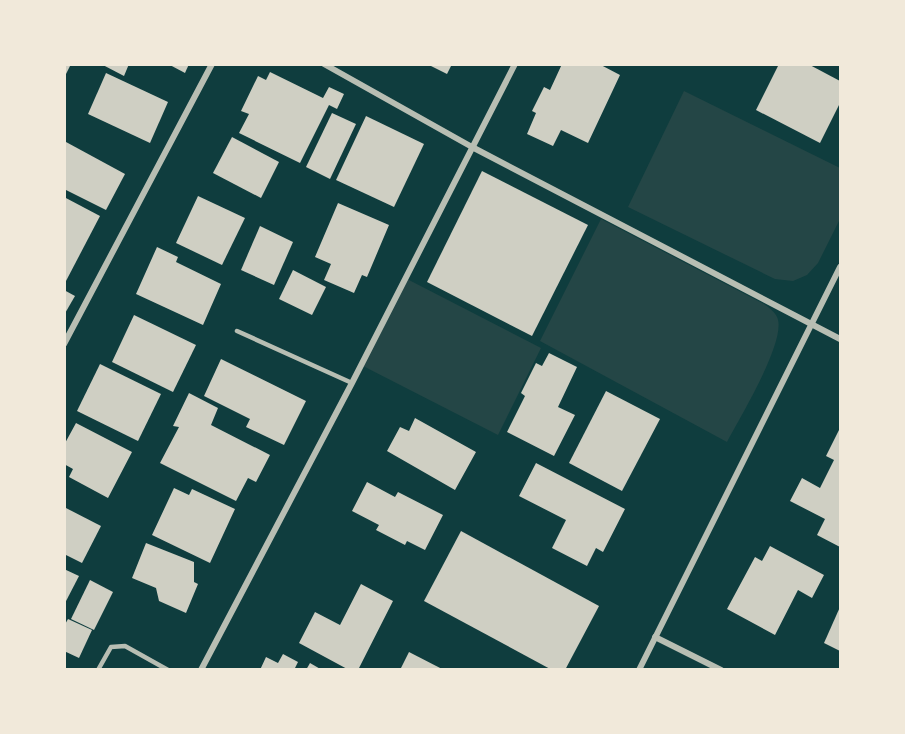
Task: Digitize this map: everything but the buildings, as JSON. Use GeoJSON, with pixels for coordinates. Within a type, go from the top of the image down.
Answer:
{"type":"FeatureCollection","features":[{"type":"Feature","properties":{"kind":"street"},"geometry":{"type":"LineString","coordinates":[[64,344],[212,64]]}},
{"type":"Feature","properties":{"kind":"street"},"geometry":{"type":"LineString","coordinates":[[324,64],[472,147],[840,339]]}},
{"type":"Feature","properties":{"kind":"street"},"geometry":{"type":"LineString","coordinates":[[201,669],[352,383],[515,64]]}},
{"type":"Feature","properties":{"kind":"street"},"geometry":{"type":"LineString","coordinates":[[639,669],[840,267]]}},
{"type":"Feature","properties":{"kind":"street"},"geometry":{"type":"LineString","coordinates":[[655,638],[721,669]]}},
{"type":"Feature","properties":{"kind":"lane"},"geometry":{"type":"LineString","coordinates":[[237,331],[352,383]]}},
{"type":"Feature","properties":{"kind":"lane"},"geometry":{"type":"LineString","coordinates":[[98,669],[111,647],[118,645],[125,646],[168,669]]}},
{"type":"Feature","properties":{"kind":"shaded area"},"geometry":{"type":"Polygon","coordinates":[[[684,91],[840,168],[840,219],[818,263],[807,275],[793,281],[775,279],[628,207],[684,91]]]}},
{"type":"Feature","properties":{"kind":"shaded area"},"geometry":{"type":"Polygon","coordinates":[[[601,219],[764,304],[776,315],[779,328],[776,343],[761,379],[727,442],[540,341],[601,219]]]}},
{"type":"Feature","properties":{"kind":"shaded area"},"geometry":{"type":"Polygon","coordinates":[[[407,279],[541,348],[498,435],[363,366],[407,279]]]}}]}
